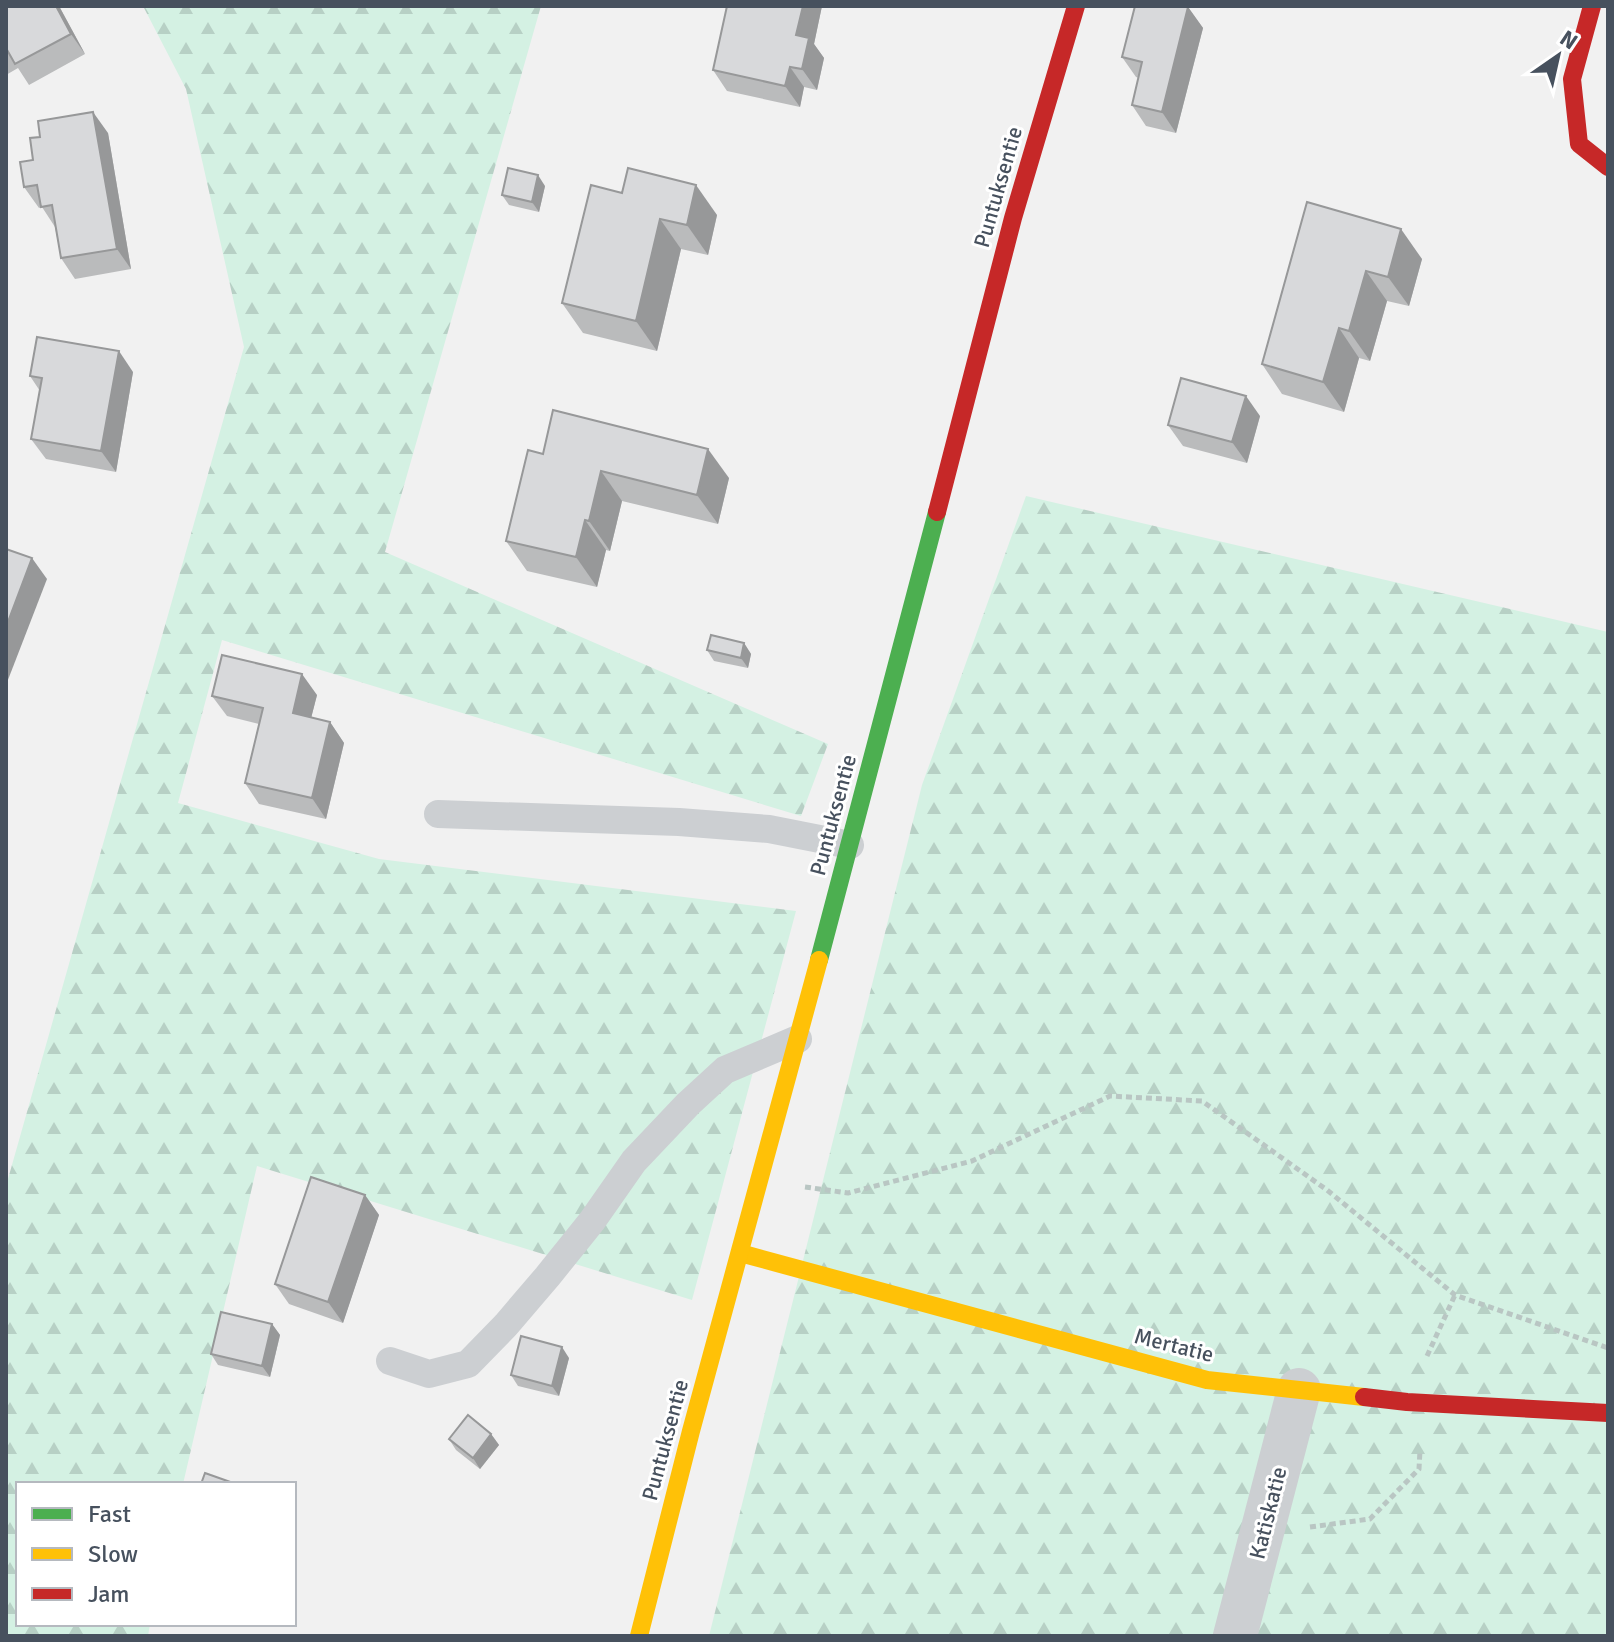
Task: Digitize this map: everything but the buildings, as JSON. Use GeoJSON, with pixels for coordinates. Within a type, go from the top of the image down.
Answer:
{"type":"FeatureCollection","features":[{"type":"Feature","properties":{"kind":"street","name":"Puntuksentie"},"geometry":{"type":"LineString","coordinates":[[639,1636],[1013,218],[1076,6]]}},
{"type":"Feature","properties":{"kind":"street"},"geometry":{"type":"LineString","coordinates":[[1592,6],[1572,79],[1579,144],[1608,167]]}},
{"type":"Feature","properties":{"kind":"street","name":"Mertatie"},"geometry":{"type":"LineString","coordinates":[[740,1253],[1207,1380],[1407,1402],[1608,1413]]}},
{"type":"Feature","properties":{"kind":"street","name":"Katiskatie"},"geometry":{"type":"LineString","coordinates":[[1235,1636],[1299,1390]]}},
{"type":"Feature","properties":{"kind":"lane"},"geometry":{"type":"LineString","coordinates":[[438,814],[679,822],[769,829],[850,845]]}},
{"type":"Feature","properties":{"kind":"lane"},"geometry":{"type":"LineString","coordinates":[[390,1361],[429,1374],[468,1364],[547,1277],[634,1161],[688,1104],[725,1070],[798,1039]]}},
{"type":"Feature","properties":{"kind":"path"},"geometry":{"type":"LineString","coordinates":[[760,1180],[848,1193],[972,1161],[1110,1096],[1202,1101],[1327,1190],[1455,1295],[1608,1348]]}},
{"type":"Feature","properties":{"kind":"green space"},"geometry":{"type":"Polygon","coordinates":[[[143,6],[541,6],[385,552],[828,744],[801,816],[222,640],[178,803],[379,859],[796,911],[692,1300],[257,1166],[183,1482],[16,1482],[16,1626],[150,1626],[148,1636],[6,1636],[6,1186],[244,347],[186,89],[143,6]]]}},
{"type":"Feature","properties":{"kind":"green space"},"geometry":{"type":"Polygon","coordinates":[[[1026,496],[1608,632],[1608,1636],[709,1636],[922,785],[1026,496]]]}},
{"type":"Feature","properties":{"kind":"traffic: fast"},"geometry":{"type":"LineString","coordinates":[[819,960],[937,512]]}},
{"type":"Feature","properties":{"kind":"traffic: slow"},"geometry":{"type":"LineString","coordinates":[[639,1636],[691,1431],[819,960]]}},
{"type":"Feature","properties":{"kind":"traffic: slow"},"geometry":{"type":"LineString","coordinates":[[740,1253],[1207,1380],[1364,1397]]}},
{"type":"Feature","properties":{"kind":"traffic: jam"},"geometry":{"type":"LineString","coordinates":[[937,512],[1013,218],[1076,6]]}},
{"type":"Feature","properties":{"kind":"traffic: jam"},"geometry":{"type":"LineString","coordinates":[[1592,6],[1572,79],[1579,144],[1608,167]]}},
{"type":"Feature","properties":{"kind":"traffic: jam"},"geometry":{"type":"LineString","coordinates":[[1364,1397],[1608,1413]]}}]}
